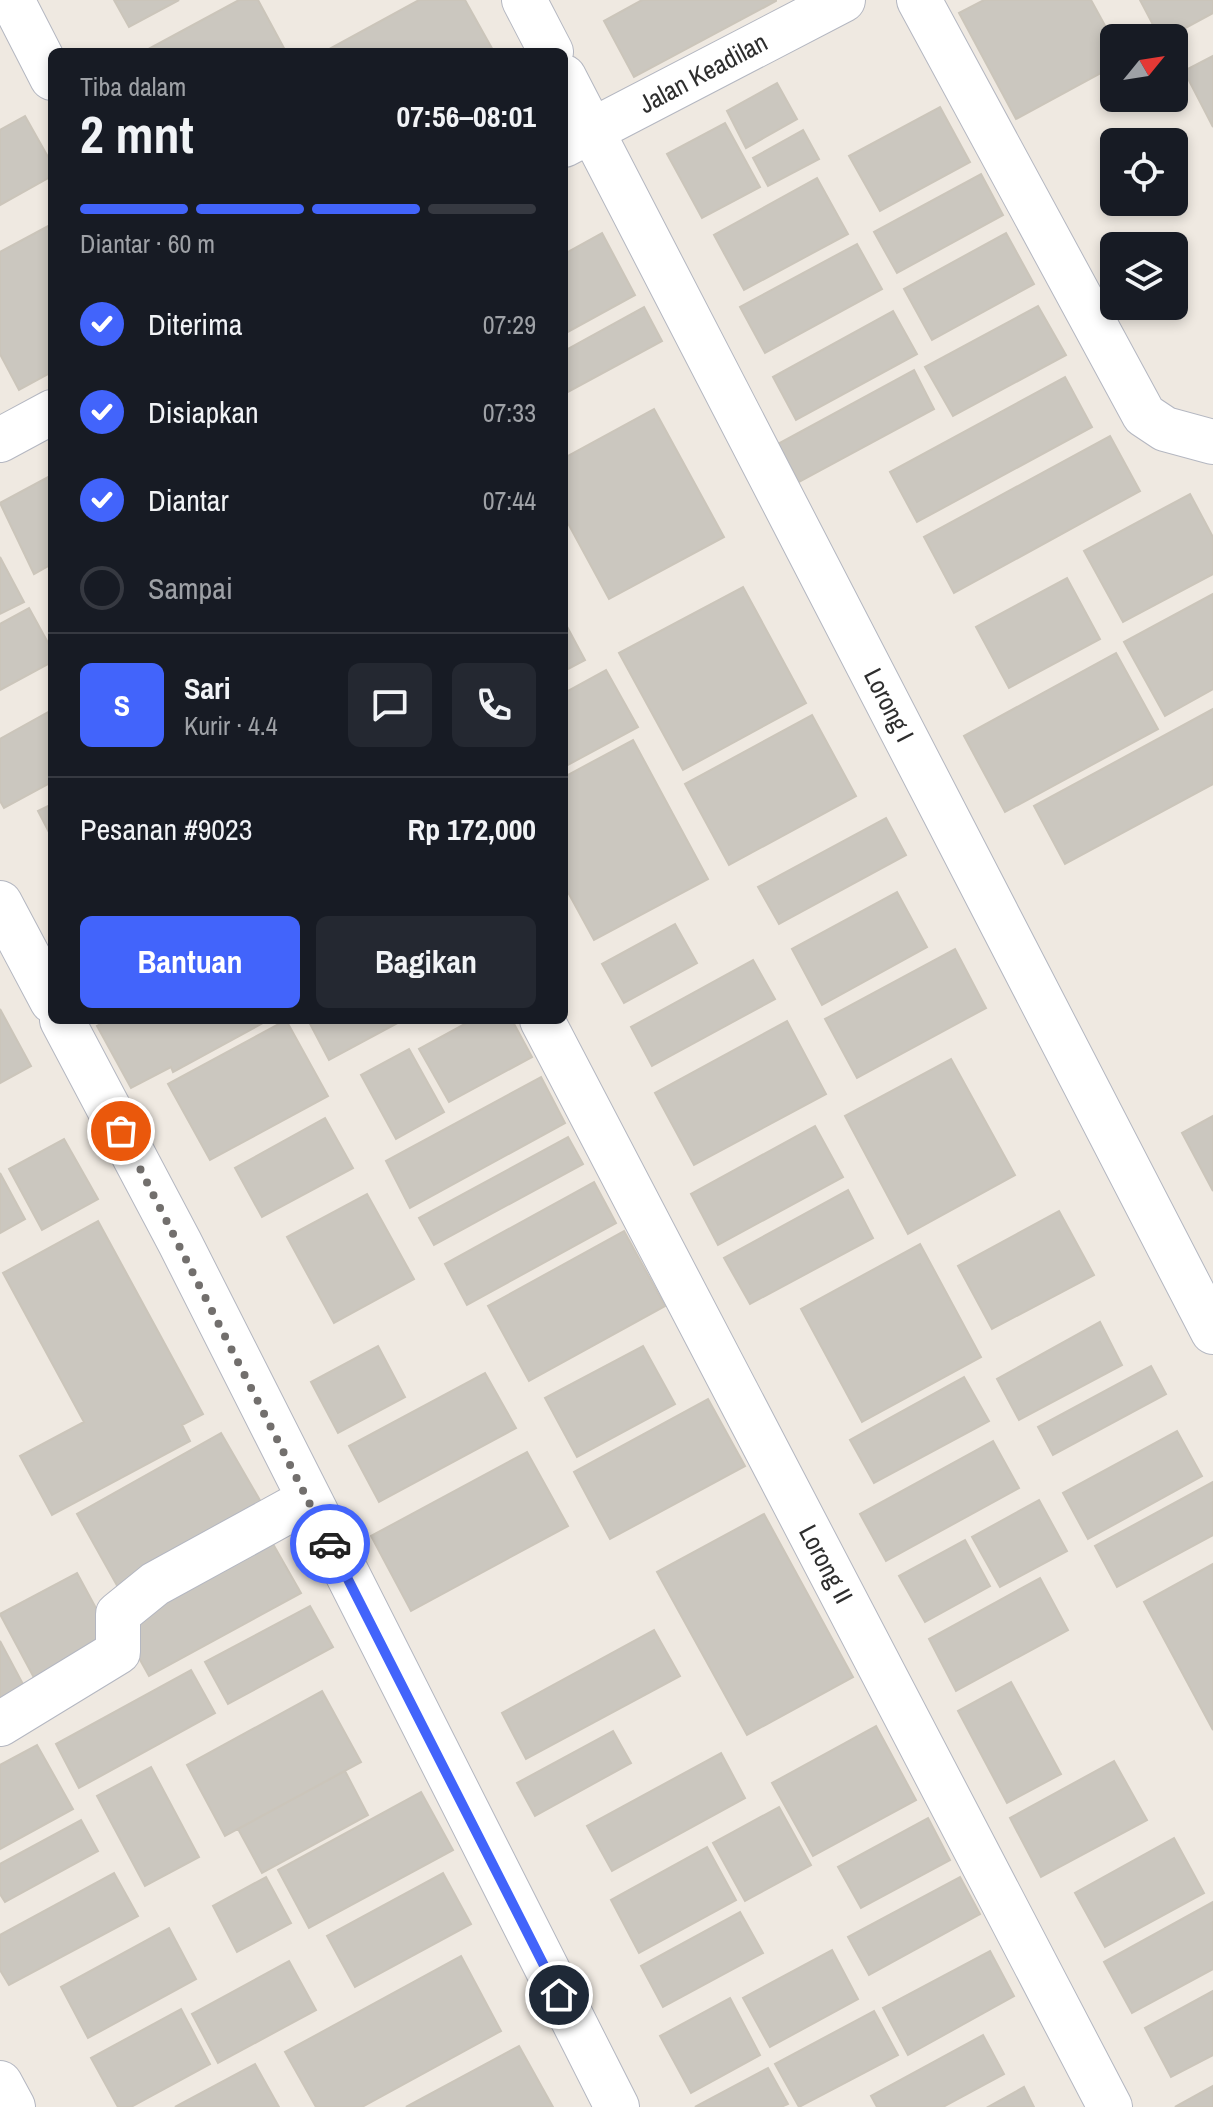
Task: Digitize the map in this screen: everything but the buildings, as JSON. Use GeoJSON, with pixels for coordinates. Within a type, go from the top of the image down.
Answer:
{"type":"FeatureCollection","features":[{"type":"Feature","properties":{"kind":"street"},"geometry":{"type":"LineString","coordinates":[[12,0],[48,70]]}},
{"type":"Feature","properties":{"kind":"street"},"geometry":{"type":"LineString","coordinates":[[524,0],[549,48]]}},
{"type":"Feature","properties":{"kind":"street","name":"Jalan Keadilan"},"geometry":{"type":"LineString","coordinates":[[578,138],[843,0]]}},
{"type":"Feature","properties":{"kind":"street"},"geometry":{"type":"LineString","coordinates":[[919,0],[1144,415],[1165,429],[1213,442]]}},
{"type":"Feature","properties":{"kind":"street","name":"Lorong I"},"geometry":{"type":"LineString","coordinates":[[568,94],[578,138],[1213,1332]]}},
{"type":"Feature","properties":{"kind":"street"},"geometry":{"type":"LineString","coordinates":[[0,440],[48,414]]}},
{"type":"Feature","properties":{"kind":"street"},"geometry":{"type":"LineString","coordinates":[[0,903],[48,993]]}},
{"type":"Feature","properties":{"kind":"street"},"geometry":{"type":"LineString","coordinates":[[64,1024],[180,1243],[617,2107]]}},
{"type":"Feature","properties":{"kind":"street","name":"Lorong II"},"geometry":{"type":"LineString","coordinates":[[544,1024],[1110,2107]]}},
{"type":"Feature","properties":{"kind":"street"},"geometry":{"type":"LineString","coordinates":[[0,1724],[118,1652],[118,1614],[155,1584],[308,1500]]}},
{"type":"Feature","properties":{"kind":"street"},"geometry":{"type":"LineString","coordinates":[[0,2083],[13,2107]]}},
{"type":"Feature","properties":{"kind":"way so far"},"geometry":{"type":"LineString","coordinates":[[121,1131],[330,1544]]}},
{"type":"Feature","properties":{"kind":"route"},"geometry":{"type":"LineString","coordinates":[[330,1544],[559,1995]]}}]}
